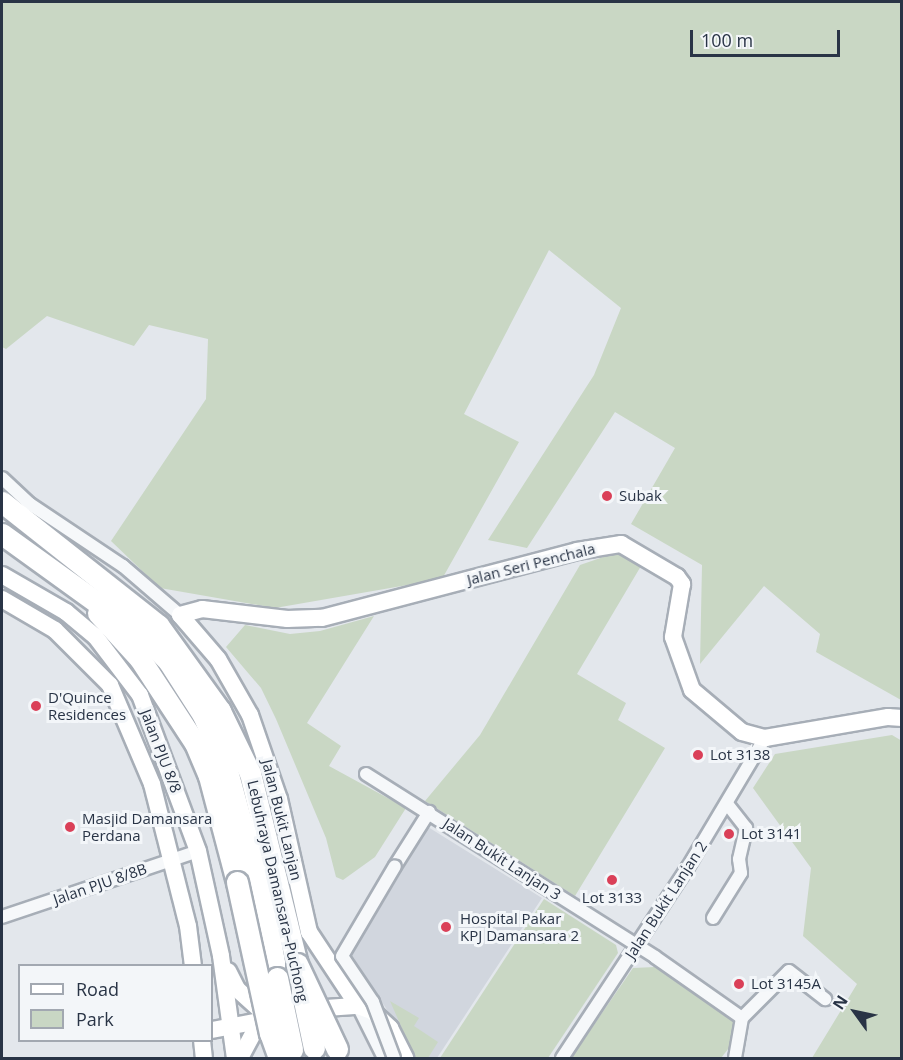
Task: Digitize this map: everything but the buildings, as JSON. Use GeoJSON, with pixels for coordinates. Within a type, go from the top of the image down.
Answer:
{"type":"FeatureCollection","features":[{"type":"Feature","properties":{"kind":"highway","name":"Lebuhraya Damansara–Puchong"},"geometry":{"type":"LineString","coordinates":[[2,502],[158,625],[220,711],[250,773],[297,964],[315,1054]]}},
{"type":"Feature","properties":{"kind":"highway","name":"Lebuhraya Damansara–Puchong"},"geometry":{"type":"LineString","coordinates":[[2,534],[146,638],[169,662],[203,715],[226,767],[264,903],[288,1056]]}},
{"type":"Feature","properties":{"kind":"highway"},"geometry":{"type":"LineString","coordinates":[[23,547],[108,622],[170,701],[209,776],[237,882],[270,1033],[288,1056]]}},
{"type":"Feature","properties":{"kind":"highway"},"geometry":{"type":"LineString","coordinates":[[297,964],[340,1054]]}},
{"type":"Feature","properties":{"kind":"street","name":"Jalan Bukit Lanjan"},"geometry":{"type":"LineString","coordinates":[[2,478],[30,504],[123,566],[180,615],[218,659],[250,715],[279,799],[309,932],[358,1006],[383,1020],[405,1059]]}},
{"type":"Feature","properties":{"kind":"street","name":"Jalan Seri Penchala"},"geometry":{"type":"LineString","coordinates":[[180,615],[202,609],[287,619],[322,618],[577,551],[621,544],[677,577],[682,584],[673,637],[692,690],[742,732],[765,738],[888,717],[902,718]]}},
{"type":"Feature","properties":{"kind":"street","name":"Jalan PJU 8/8"},"geometry":{"type":"LineString","coordinates":[[2,575],[66,612],[95,636],[124,669],[140,695],[198,851],[221,956],[235,1059]]}},
{"type":"Feature","properties":{"kind":"street","name":"Jalan PJU 8/8"},"geometry":{"type":"LineString","coordinates":[[2,599],[55,630],[110,685],[143,760],[173,859],[193,964]]}},
{"type":"Feature","properties":{"kind":"street","name":"Jalan Bukit Lanjan 2"},"geometry":{"type":"LineString","coordinates":[[562,1059],[727,804],[765,738]]}},
{"type":"Feature","properties":{"kind":"street","name":"Jalan Bukit Lanjan 3"},"geometry":{"type":"LineString","coordinates":[[366,774],[636,946],[742,1018]]}},
{"type":"Feature","properties":{"kind":"street"},"geometry":{"type":"LineString","coordinates":[[713,918],[741,873],[740,854],[746,828],[727,804]]}},
{"type":"Feature","properties":{"kind":"street"},"geometry":{"type":"LineString","coordinates":[[394,1059],[373,1002],[342,956],[429,812]]}},
{"type":"Feature","properties":{"kind":"street","name":"Jalan PJU 8/8B"},"geometry":{"type":"LineString","coordinates":[[2,917],[198,851]]}},
{"type":"Feature","properties":{"kind":"street"},"geometry":{"type":"LineString","coordinates":[[221,956],[237,989],[274,1018]]}},
{"type":"Feature","properties":{"kind":"street"},"geometry":{"type":"LineString","coordinates":[[735,1059],[742,1018],[789,971],[825,999]]}},
{"type":"Feature","properties":{"kind":"street"},"geometry":{"type":"LineString","coordinates":[[326,1008],[358,1006],[384,1059]]}},
{"type":"Feature","properties":{"kind":"street"},"geometry":{"type":"LineString","coordinates":[[213,1030],[274,1018]]}},
{"type":"Feature","properties":{"kind":"street"},"geometry":{"type":"LineString","coordinates":[[240,1059],[253,1034],[274,1018]]}},
{"type":"Feature","properties":{"kind":"street"},"geometry":{"type":"LineString","coordinates":[[202,1042],[204,1059]]}},
{"type":"Feature","properties":{"kind":"shaded area","name":"Hospital Pakar KPJ Damansara 2"},"geometry":{"type":"Polygon","coordinates":[[[428,827],[542,898],[437,1058],[412,1058],[396,1024],[352,955],[428,827]]]}},
{"type":"Feature","properties":{"kind":"green space"},"geometry":{"type":"Polygon","coordinates":[[[2,2],[901,2],[901,700],[816,652],[820,634],[764,586],[700,664],[702,565],[631,524],[675,448],[615,412],[527,548],[488,540],[594,375],[621,308],[549,250],[464,414],[519,442],[442,579],[275,608],[160,588],[111,541],[206,399],[208,339],[149,325],[134,346],[47,316],[6,349],[2,347],[2,2]]]}},
{"type":"Feature","properties":{"kind":"green space"},"geometry":{"type":"Polygon","coordinates":[[[615,553],[641,566],[577,674],[626,703],[618,720],[665,748],[575,896],[425,801],[480,735],[580,565],[615,553]]]}},
{"type":"Feature","properties":{"kind":"green space"},"geometry":{"type":"Polygon","coordinates":[[[374,616],[307,723],[341,746],[329,766],[406,808],[375,857],[343,880],[336,877],[326,838],[261,688],[226,647],[245,625],[290,634],[320,631],[374,616]]]}},
{"type":"Feature","properties":{"kind":"green space"},"geometry":{"type":"Polygon","coordinates":[[[892,735],[902,741],[901,1058],[812,1058],[857,984],[803,936],[811,868],[753,788],[775,754],[892,735]]]}},
{"type":"Feature","properties":{"kind":"green space"},"geometry":{"type":"Polygon","coordinates":[[[544,899],[616,945],[618,953],[548,1058],[440,1058],[544,899]]]}},
{"type":"Feature","properties":{"kind":"green space"},"geometry":{"type":"Polygon","coordinates":[[[655,967],[734,1019],[733,1043],[721,1058],[571,1058],[633,968],[655,967]]]}},
{"type":"Feature","properties":{"kind":"green space"},"geometry":{"type":"Polygon","coordinates":[[[390,1001],[419,1018],[414,1026],[438,1042],[428,1058],[415,1058],[390,1001]]]}},
{"type":"Feature","properties":{"kind":"place","name":"Subak"},"geometry":{"type":"Point","coordinates":[607,496]}},
{"type":"Feature","properties":{"kind":"place","name":"D'Quince Residences"},"geometry":{"type":"Point","coordinates":[36,706]}},
{"type":"Feature","properties":{"kind":"place","name":"Lot 3138"},"geometry":{"type":"Point","coordinates":[698,755]}},
{"type":"Feature","properties":{"kind":"place","name":"Masjid Damansara Perdana"},"geometry":{"type":"Point","coordinates":[70,827]}},
{"type":"Feature","properties":{"kind":"place","name":"Lot 3141"},"geometry":{"type":"Point","coordinates":[729,834]}},
{"type":"Feature","properties":{"kind":"place","name":"Lot 3133"},"geometry":{"type":"Point","coordinates":[612,880]}},
{"type":"Feature","properties":{"kind":"place","name":"Hospital Pakar KPJ Damansara 2"},"geometry":{"type":"Point","coordinates":[446,927]}},
{"type":"Feature","properties":{"kind":"place","name":"Lot 3145A"},"geometry":{"type":"Point","coordinates":[739,984]}}]}
